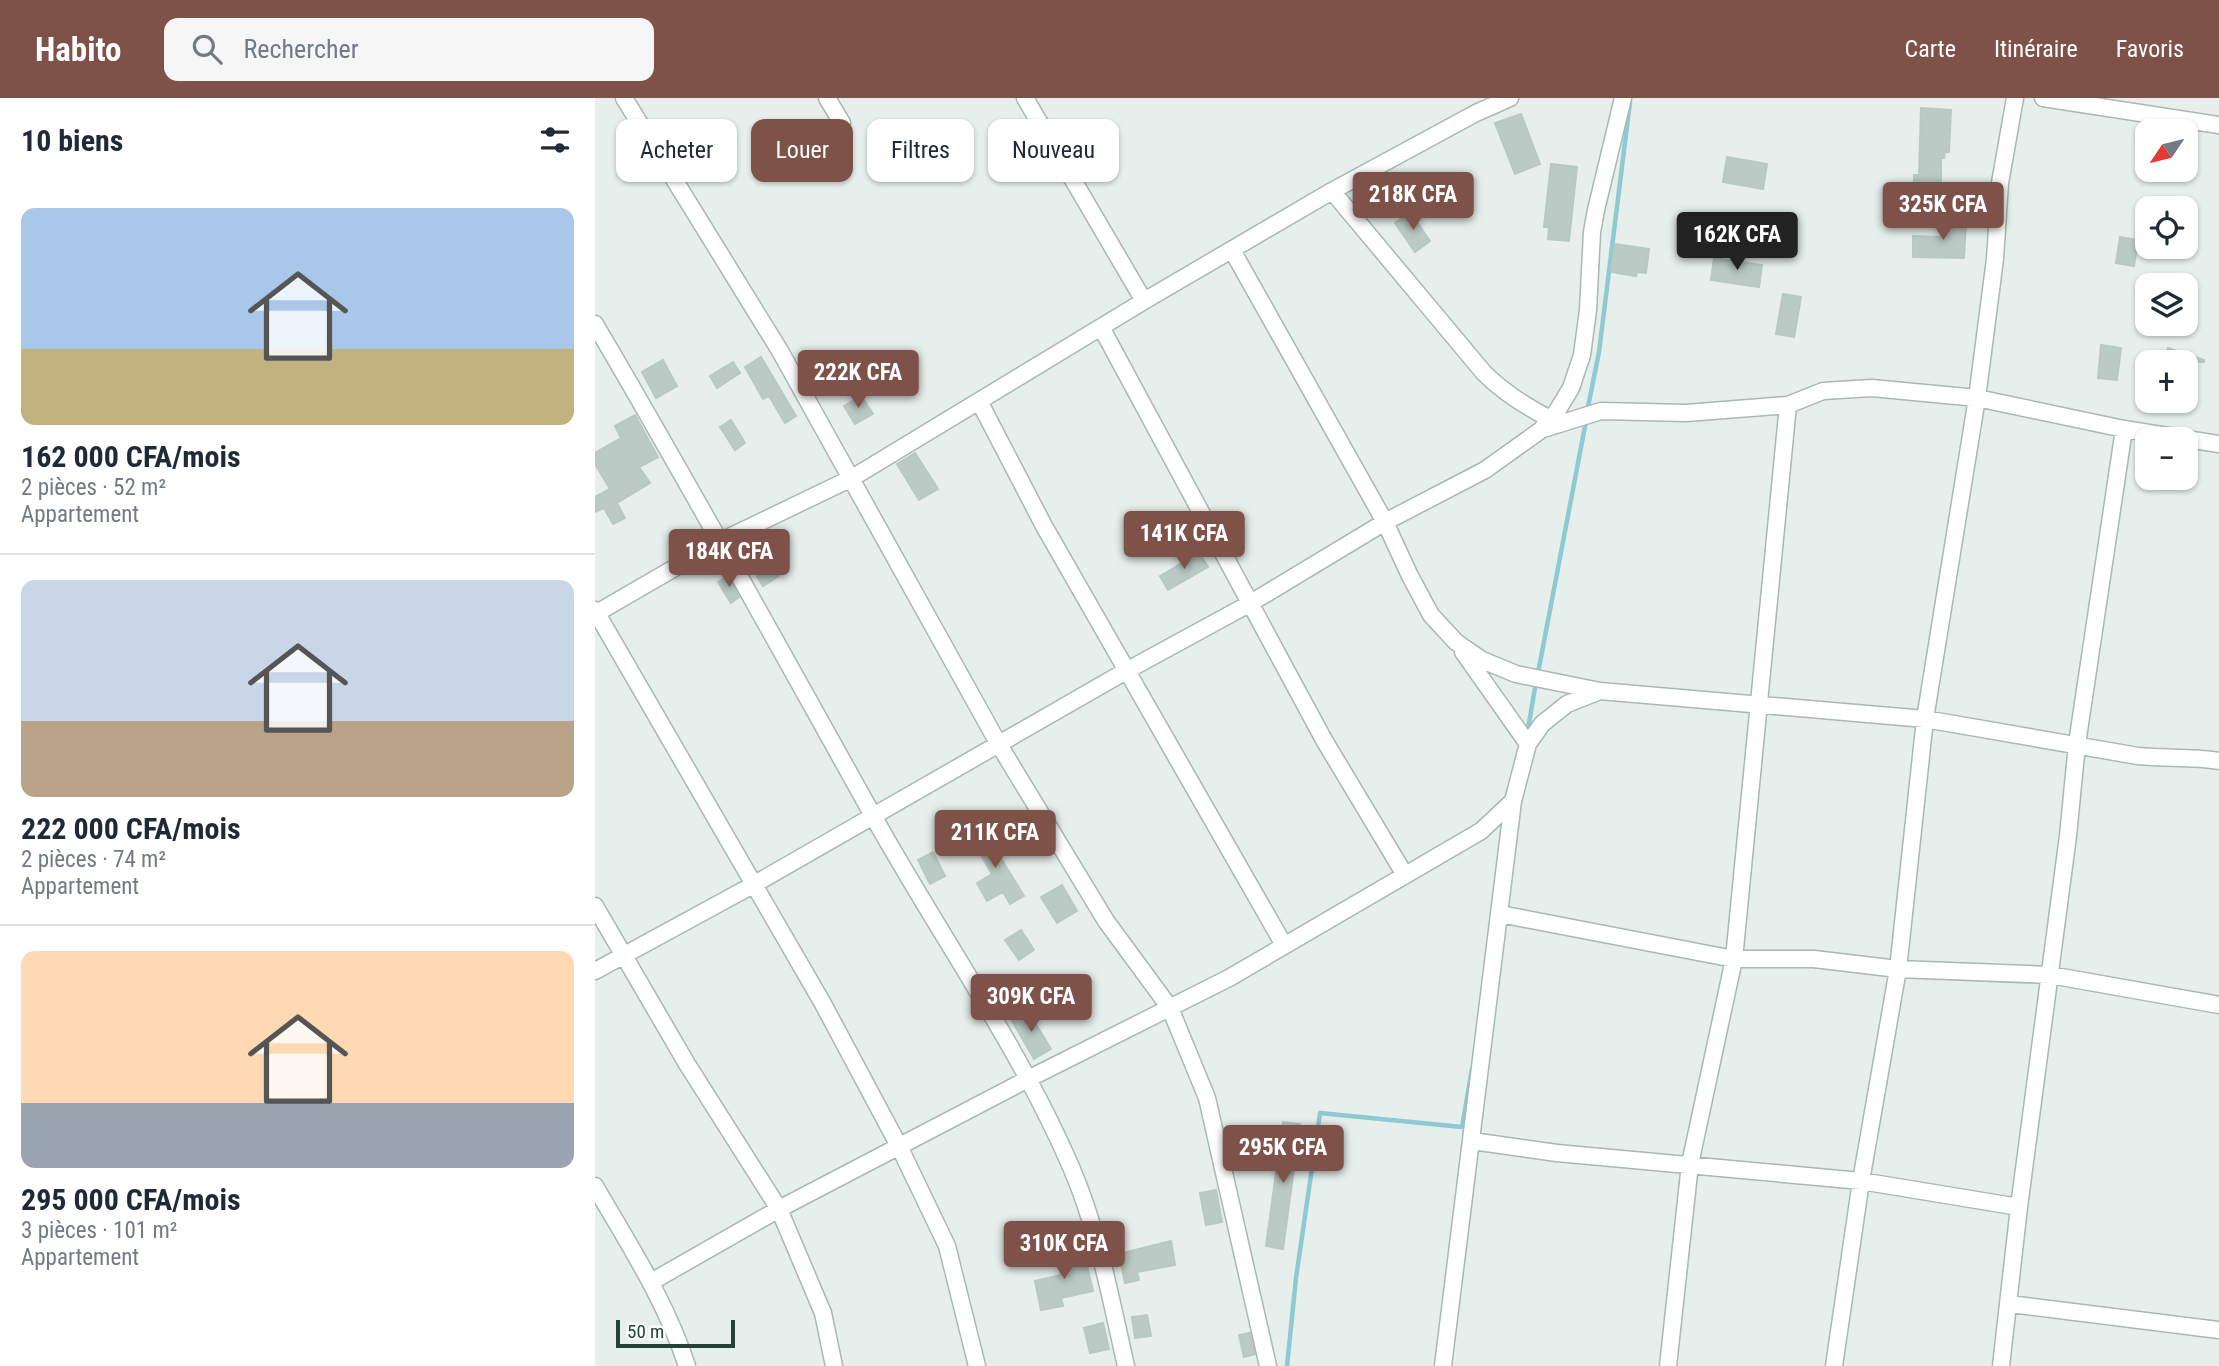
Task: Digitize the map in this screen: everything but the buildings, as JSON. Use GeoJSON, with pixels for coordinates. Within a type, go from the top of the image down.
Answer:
{"type":"FeatureCollection","features":[{"type":"Feature","properties":{"kind":"street"},"geometry":{"type":"LineString","coordinates":[[624,98],[737,279],[852,478],[998,743],[1106,921],[1170,1007],[1206,1098],[1268,1366]]}},
{"type":"Feature","properties":{"kind":"street"},"geometry":{"type":"LineString","coordinates":[[827,98],[840,119]]}},
{"type":"Feature","properties":{"kind":"street"},"geometry":{"type":"LineString","coordinates":[[1025,98],[1144,301]]}},
{"type":"Feature","properties":{"kind":"street"},"geometry":{"type":"LineString","coordinates":[[977,1366],[947,1246],[899,1146],[821,1002],[596,612],[720,541],[852,478],[1332,191],[1476,113],[1510,98]]}},
{"type":"Feature","properties":{"kind":"street"},"geometry":{"type":"LineString","coordinates":[[595,971],[753,885],[998,743],[1249,604],[1385,522],[1485,470],[1545,425],[1571,388],[1582,355],[1595,210],[1623,98]]}},
{"type":"Feature","properties":{"kind":"street"},"geometry":{"type":"LineString","coordinates":[[1834,1366],[1861,1181],[1898,969],[1925,719],[1977,398],[1996,259],[2000,183],[2015,98]]}},
{"type":"Feature","properties":{"kind":"street"},"geometry":{"type":"LineString","coordinates":[[2043,98],[2219,125]]}},
{"type":"Feature","properties":{"kind":"street"},"geometry":{"type":"LineString","coordinates":[[1332,191],[1491,381],[1545,425]]}},
{"type":"Feature","properties":{"kind":"street"},"geometry":{"type":"LineString","coordinates":[[1232,250],[1385,522],[1431,615],[1455,642],[1528,744]]}},
{"type":"Feature","properties":{"kind":"street"},"geometry":{"type":"LineString","coordinates":[[595,324],[720,541],[872,815],[1028,1079],[1072,1168],[1104,1266],[1126,1366]]}},
{"type":"Feature","properties":{"kind":"street"},"geometry":{"type":"LineString","coordinates":[[1101,327],[1324,740],[1405,875]]}},
{"type":"Feature","properties":{"kind":"street"},"geometry":{"type":"LineString","coordinates":[[1545,425],[1601,411],[1686,414],[1788,405],[1823,391],[1872,388],[1977,398],[2124,429],[2219,444]]}},
{"type":"Feature","properties":{"kind":"street"},"geometry":{"type":"LineString","coordinates":[[979,401],[1044,526],[1284,945]]}},
{"type":"Feature","properties":{"kind":"street"},"geometry":{"type":"LineString","coordinates":[[1668,1366],[1690,1164],[1734,960],[1788,405]]}},
{"type":"Feature","properties":{"kind":"street"},"geometry":{"type":"LineString","coordinates":[[2001,1366],[2068,836],[2077,744],[2124,429]]}},
{"type":"Feature","properties":{"kind":"street"},"geometry":{"type":"LineString","coordinates":[[1455,642],[1482,660],[1516,674],[1600,691],[1925,719],[2138,756],[2166,759],[2192,757],[2219,761]]}},
{"type":"Feature","properties":{"kind":"street"},"geometry":{"type":"LineString","coordinates":[[1443,1366],[1513,801],[1528,744],[1542,724],[1567,704],[1600,691]]}},
{"type":"Feature","properties":{"kind":"street"},"geometry":{"type":"LineString","coordinates":[[651,1282],[779,1209],[1229,978],[1481,831],[1513,801]]}},
{"type":"Feature","properties":{"kind":"street"},"geometry":{"type":"LineString","coordinates":[[595,906],[687,1064],[779,1209],[823,1313],[834,1366]]}},
{"type":"Feature","properties":{"kind":"street"},"geometry":{"type":"LineString","coordinates":[[1500,914],[1734,960],[1814,959],[1898,969],[2050,975],[2219,1005]]}},
{"type":"Feature","properties":{"kind":"street"},"geometry":{"type":"LineString","coordinates":[[1472,1141],[1557,1153],[1861,1181],[2019,1207]]}},
{"type":"Feature","properties":{"kind":"street"},"geometry":{"type":"LineString","coordinates":[[595,1186],[651,1282],[677,1335],[687,1366]]}},
{"type":"Feature","properties":{"kind":"street"},"geometry":{"type":"LineString","coordinates":[[2010,1304],[2219,1330]]}},
{"type":"Feature","properties":{"kind":"waterway"},"geometry":{"type":"LineString","coordinates":[[1587,412],[1599,352],[1630,102]]}},
{"type":"Feature","properties":{"kind":"waterway"},"geometry":{"type":"LineString","coordinates":[[1538,673],[1586,421]]}},
{"type":"Feature","properties":{"kind":"waterway"},"geometry":{"type":"LineString","coordinates":[[1527,735],[1536,682]]}},
{"type":"Feature","properties":{"kind":"waterway"},"geometry":{"type":"LineString","coordinates":[[1287,1366],[1296,1278],[1320,1113],[1462,1127],[1472,1069]]}}]}
